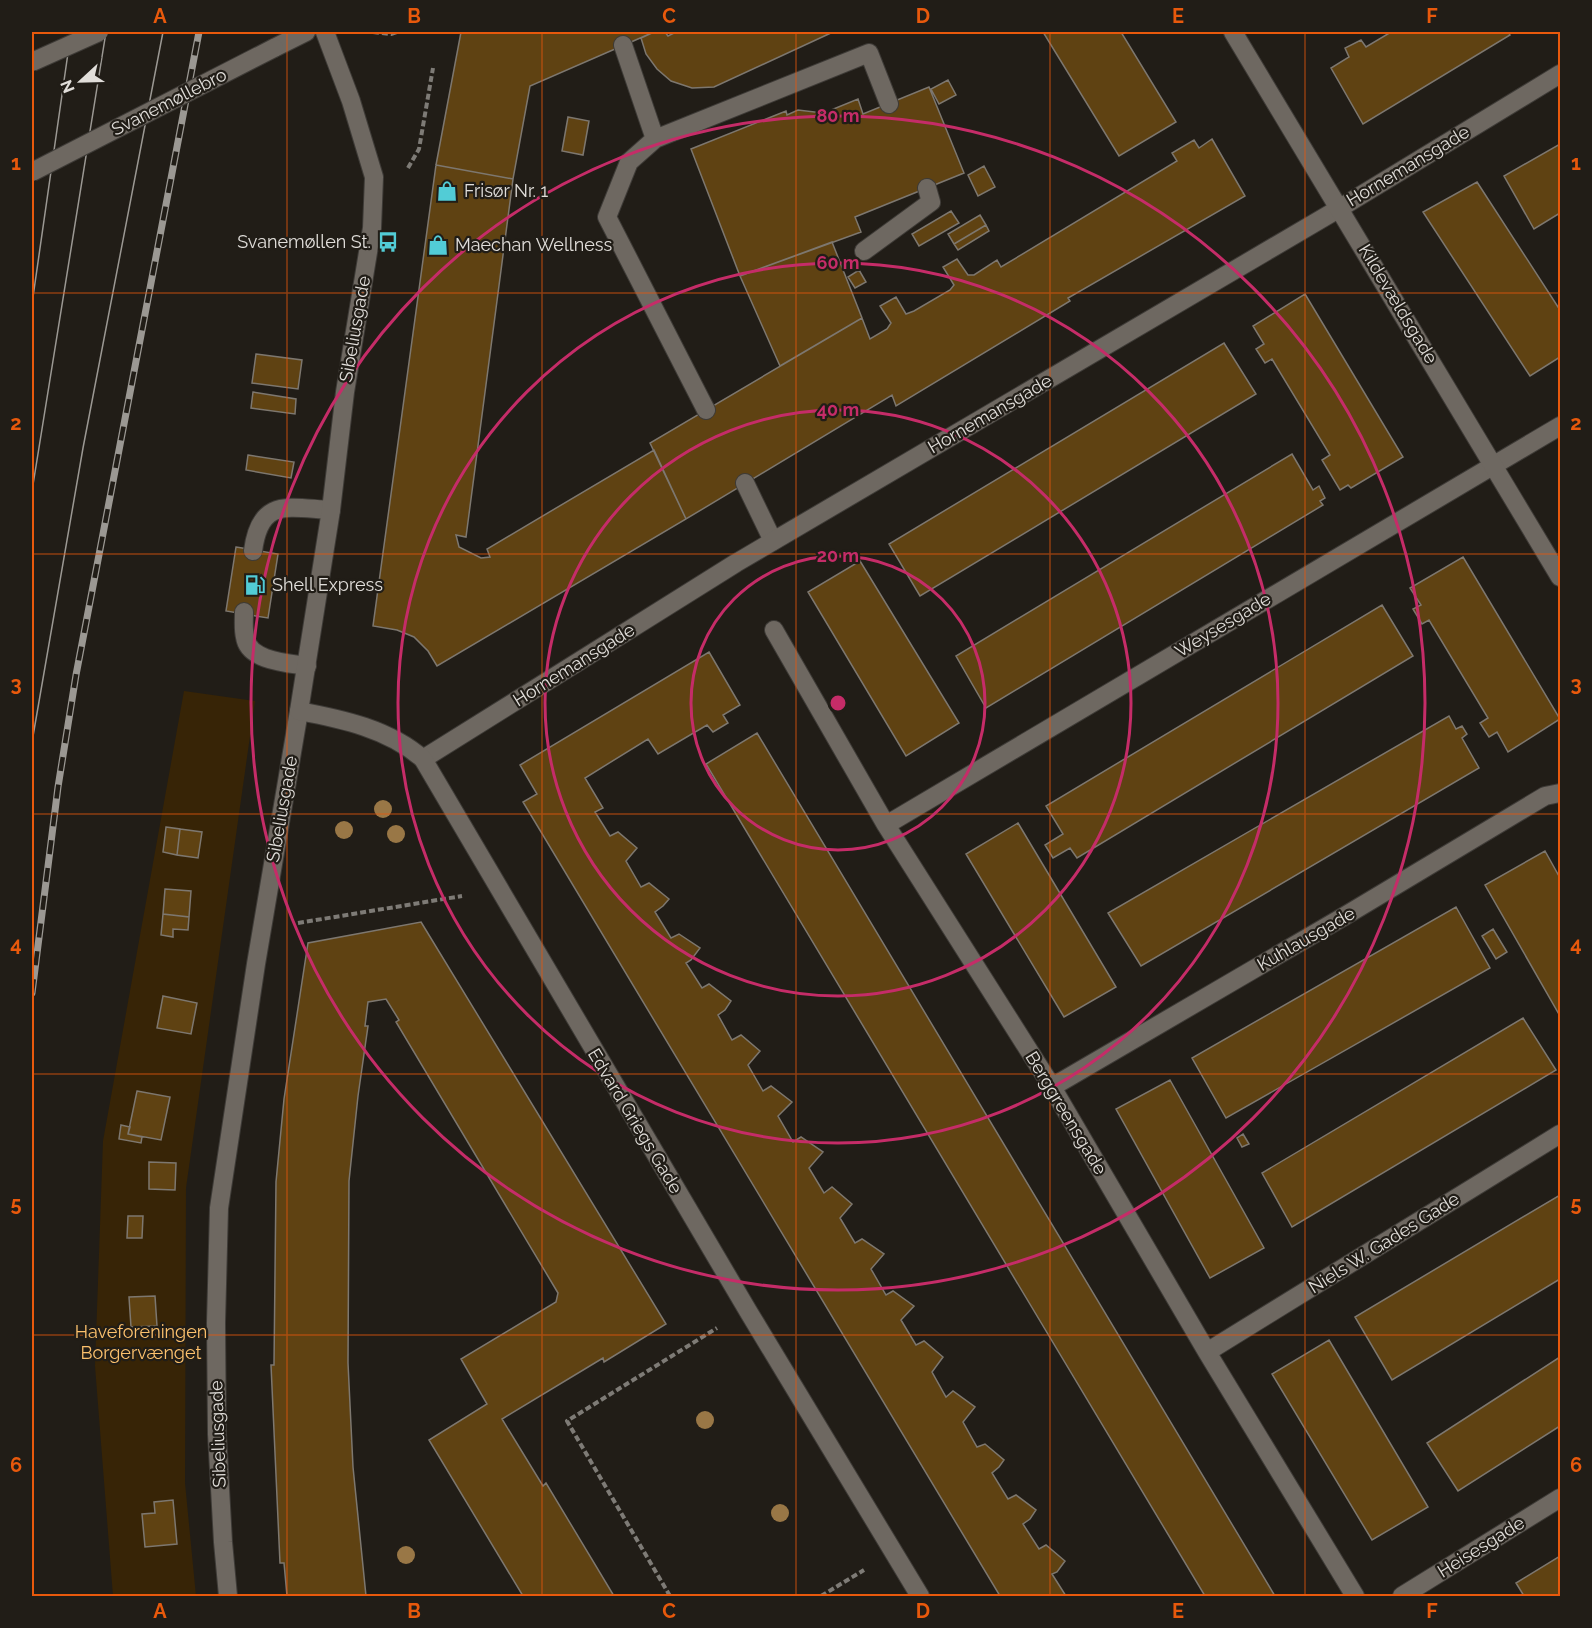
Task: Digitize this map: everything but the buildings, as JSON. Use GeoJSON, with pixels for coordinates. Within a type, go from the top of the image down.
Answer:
{"type":"FeatureCollection","features":[{"type":"Feature","properties":{"kind":"street"},"geometry":{"type":"LineString","coordinates":[[32,62],[99,32]]}},
{"type":"Feature","properties":{"kind":"street","name":"Svanemøllebro"},"geometry":{"type":"LineString","coordinates":[[32,172],[306,32]]}},
{"type":"Feature","properties":{"kind":"street","name":"Sibeliusgade"},"geometry":{"type":"LineString","coordinates":[[228,1596],[217,1434],[216,1323],[219,1208],[262,930],[307,666],[331,510],[345,392],[372,228],[374,177],[351,101],[325,32]]}},
{"type":"Feature","properties":{"kind":"street","name":"Kildevældsgade"},"geometry":{"type":"LineString","coordinates":[[1233,32],[1560,577]]}},
{"type":"Feature","properties":{"kind":"street"},"geometry":{"type":"LineString","coordinates":[[623,45],[654,139]]}},
{"type":"Feature","properties":{"kind":"street"},"geometry":{"type":"LineString","coordinates":[[706,410],[607,217],[629,162],[654,139],[869,53],[889,104]]}},
{"type":"Feature","properties":{"kind":"street","name":"Hornemansgade"},"geometry":{"type":"LineString","coordinates":[[423,759],[773,541],[1340,208],[1560,74]]}},
{"type":"Feature","properties":{"kind":"street"},"geometry":{"type":"LineString","coordinates":[[864,251],[931,202],[927,188]]}},
{"type":"Feature","properties":{"kind":"street","name":"Weysesgade"},"geometry":{"type":"LineString","coordinates":[[886,825],[1560,426]]}},
{"type":"Feature","properties":{"kind":"street"},"geometry":{"type":"LineString","coordinates":[[745,483],[773,541]]}},
{"type":"Feature","properties":{"kind":"street"},"geometry":{"type":"LineString","coordinates":[[253,551],[255,532],[267,514],[280,507],[331,510]]}},
{"type":"Feature","properties":{"kind":"street"},"geometry":{"type":"LineString","coordinates":[[244,612],[245,639],[254,652],[272,660],[307,666]]}},
{"type":"Feature","properties":{"kind":"street","name":"Berggreensgade"},"geometry":{"type":"LineString","coordinates":[[774,630],[886,825],[1052,1087],[1207,1352],[1355,1596]]}},
{"type":"Feature","properties":{"kind":"street","name":"Edvard Griegs Gade"},"geometry":{"type":"LineString","coordinates":[[299,711],[344,719],[373,730],[410,748],[423,759],[748,1311],[920,1596]]}},
{"type":"Feature","properties":{"kind":"street","name":"Kuhlausgade"},"geometry":{"type":"LineString","coordinates":[[1052,1087],[1545,796],[1560,793]]}},
{"type":"Feature","properties":{"kind":"street","name":"Niels W. Gades Gade"},"geometry":{"type":"LineString","coordinates":[[1207,1352],[1560,1134]]}},
{"type":"Feature","properties":{"kind":"street","name":"Heisesgade"},"geometry":{"type":"LineString","coordinates":[[1402,1596],[1560,1498]]}},
{"type":"Feature","properties":{"kind":"path"},"geometry":{"type":"LineString","coordinates":[[373,32],[391,34],[397,32]]}},
{"type":"Feature","properties":{"kind":"path"},"geometry":{"type":"LineString","coordinates":[[419,149],[433,68]]}},
{"type":"Feature","properties":{"kind":"path"},"geometry":{"type":"LineString","coordinates":[[262,930],[499,889]]}},
{"type":"Feature","properties":{"kind":"path"},"geometry":{"type":"LineString","coordinates":[[670,1596],[567,1421],[748,1311]]}},
{"type":"Feature","properties":{"kind":"path"},"geometry":{"type":"LineString","coordinates":[[821,1596],[893,1552]]}},
{"type":"Feature","properties":{"kind":"green space","name":"Haveforeningen Borgervænget"},"geometry":{"type":"Polygon","coordinates":[[[184,691],[255,701],[186,1188],[185,1483],[196,1596],[113,1596],[95,1366],[103,1141],[184,691]]]}},
{"type":"Feature","properties":{"kind":"tram line"},"geometry":{"type":"LineString","coordinates":[[32,304],[71,32]]}},
{"type":"Feature","properties":{"kind":"tram line"},"geometry":{"type":"LineString","coordinates":[[32,491],[106,32]]}},
{"type":"Feature","properties":{"kind":"tram line"},"geometry":{"type":"LineString","coordinates":[[32,742],[83,448],[163,32]]}},
{"type":"Feature","properties":{"kind":"railway"},"geometry":{"type":"LineString","coordinates":[[32,993],[58,787],[76,675],[199,32]]}},
{"type":"Feature","properties":{"kind":"place","name":"Frisør Nr. 1"},"geometry":{"type":"Point","coordinates":[447,191]}},
{"type":"Feature","properties":{"kind":"place","name":"Svanemøllen St."},"geometry":{"type":"Point","coordinates":[388,242]}},
{"type":"Feature","properties":{"kind":"place","name":"Maechan Wellness"},"geometry":{"type":"Point","coordinates":[438,245]}},
{"type":"Feature","properties":{"kind":"place","name":"Shell Express"},"geometry":{"type":"Point","coordinates":[255,585]}}]}
